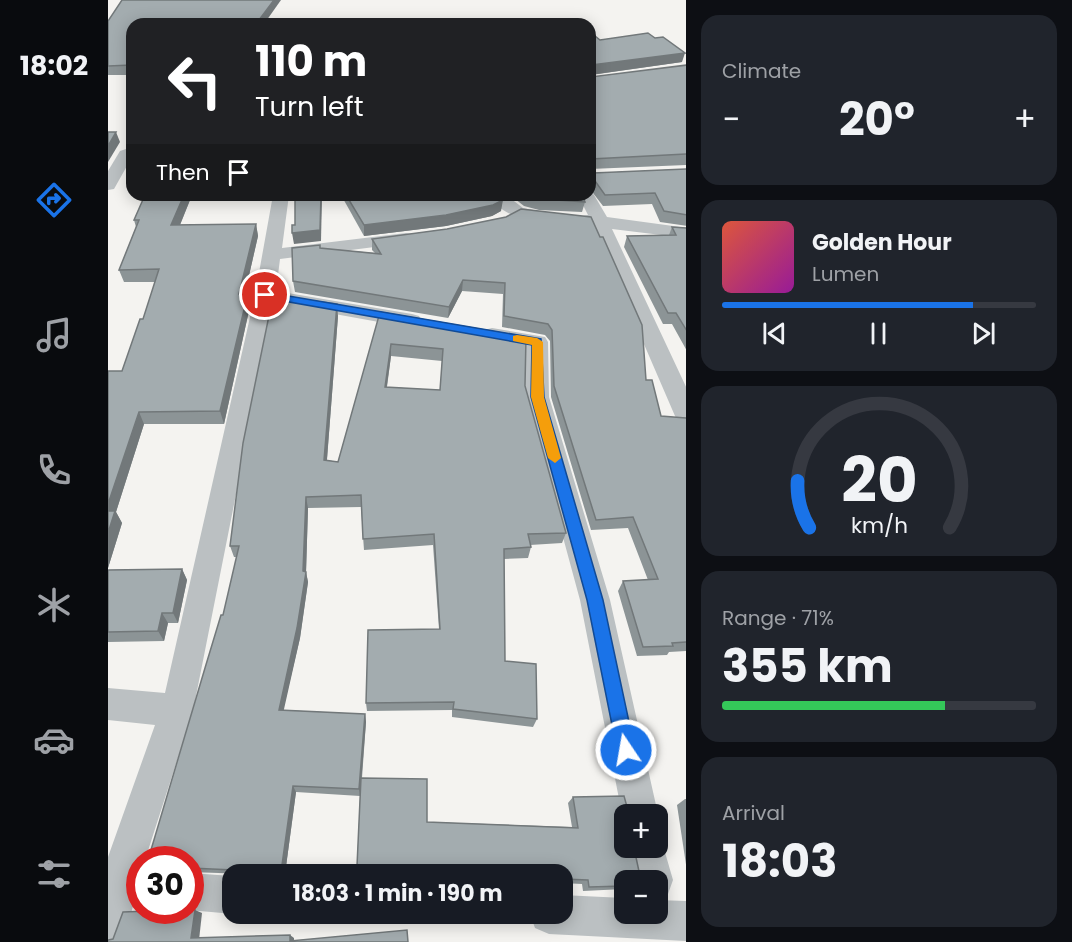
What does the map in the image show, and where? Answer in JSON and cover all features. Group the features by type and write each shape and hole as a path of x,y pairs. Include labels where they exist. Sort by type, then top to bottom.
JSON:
{"street":[{"path":"108,154 126,154"},
{"path":"108,185 126,158"},
{"path":"108,927 177,711 265,295 280,201"},
{"path":"503,201 517,212 539,217 600,221 686,232"},
{"path":"589,201 686,414"},
{"path":"498,222 517,212"},
{"path":"271,255 423,236"},
{"path":"265,295 437,326"},
{"path":"471,332 537,342 537,397 595,600 638,804"},
{"path":"108,704 177,711"},
{"path":"204,893 222,894"},
{"path":"573,914 614,913"}],"building":[{"path":"122,0 274,0 260,18 126,18 126,65 108,66 108,21"},
{"path":"648,33 655,38 663,37 685,53 596,64 596,37 600,40"},
{"path":"686,65 686,154 596,159 596,76"},
{"path":"108,132 116,132 108,146"},
{"path":"686,169 686,215 664,211 655,193 605,195 596,182 596,173"},
{"path":"142,201 181,201 171,225 256,224 239,294 248,293 220,411 139,412 108,504 108,371 122,371 140,319 143,319 159,269 119,270 139,220 134,220"},
{"path":"295,201 321,201 320,230 292,233 292,225 295,225"},
{"path":"350,201 501,201 493,205 446,215 364,225"},
{"path":"521,209 591,217 600,237 603,237 642,325 646,380 652,380 661,416 686,418 686,642 672,643 673,646 643,647 623,581 658,579 633,517 596,520 554,386 552,330 548,324 504,316 505,283 463,280 449,307 293,281 292,248 320,245 320,248 381,254 372,239 447,229 506,217"},
{"path":"672,227 686,228 686,329 676,313 668,313 627,236 676,235"},
{"path":"273,296 337,304 324,460 338,462 380,312 526,337 525,386 566,533 528,534 531,547 504,549 505,661 536,664 537,719 453,709 454,702 366,703 368,630 440,629 434,534 363,539 361,495 306,497 303,571 306,572 297,628 279,710 365,714 359,789 293,786 282,864 222,864 222,869 204,869 204,846 152,846 221,615 223,615 239,546 230,546 243,443","holes":["391,344 443,349 440,390 385,387"]},
{"path":"108,511 115,511 108,533"},
{"path":"182,569 173,613 162,613 158,631 108,632 108,570"},
{"path":"361,778 427,779 427,822 578,828 573,797 624,796 626,804 614,804 614,858 636,858 639,870 614,870 614,886 589,887 588,880 573,879 573,864 357,864"},
{"path":"123,912 126,912 126,924 193,924 191,938 290,935 290,941 407,930 408,942 108,942 113,939"}],"slow traffic":[{"path":"517,339 537,342 537,397 555,458"}],"route":[{"path":"265,295 537,342 537,397 595,600 626,750"}]}
